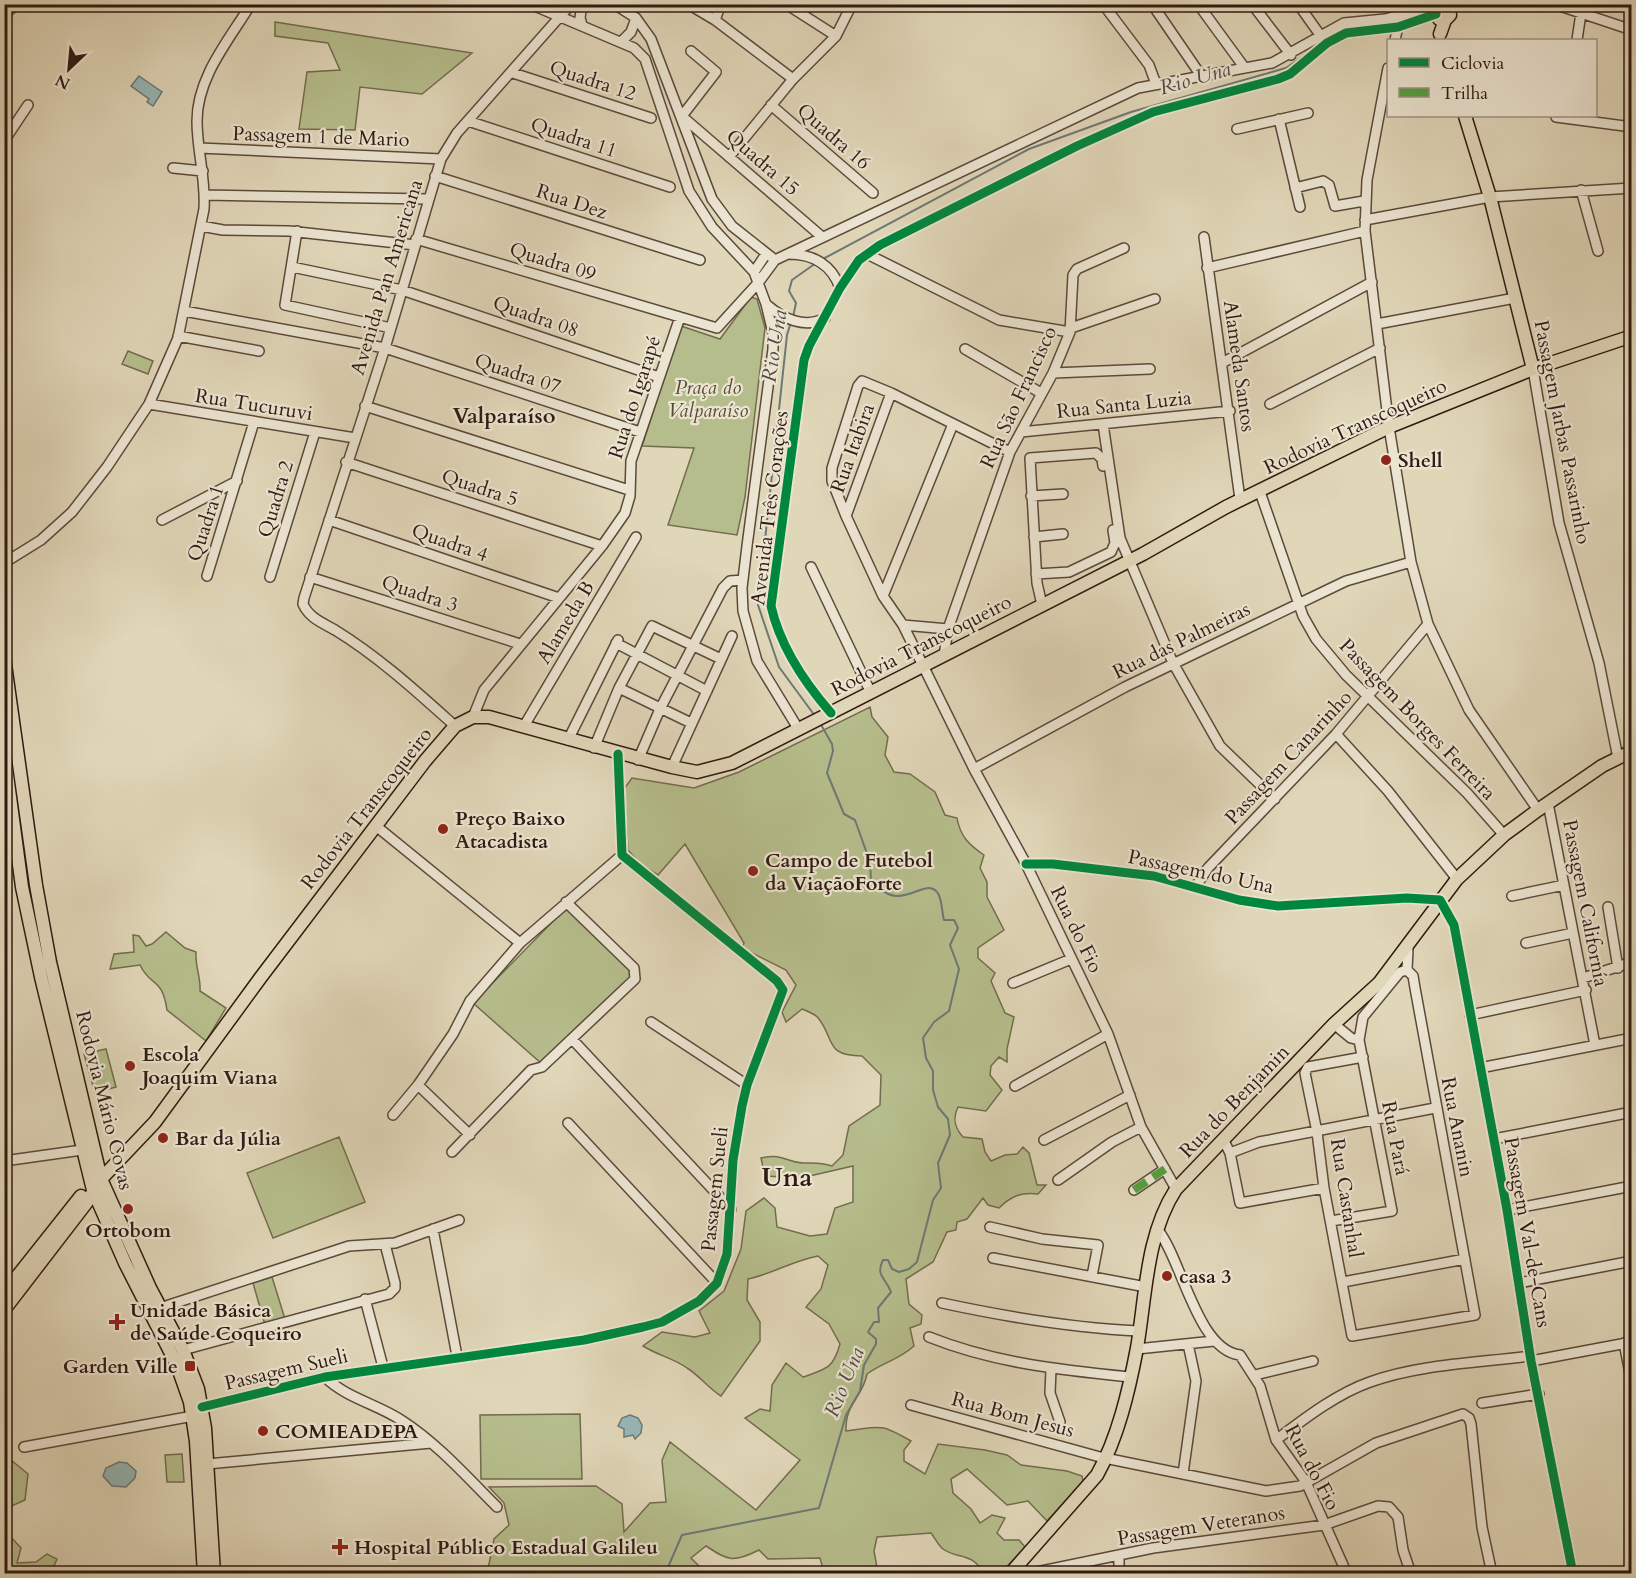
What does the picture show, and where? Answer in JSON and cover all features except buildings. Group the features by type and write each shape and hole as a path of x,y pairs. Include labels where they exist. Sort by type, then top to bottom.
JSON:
{"main road":[{"path":"1441,37 1444,11"},
{"name":"Passagem Jarbas Passarinho","path":"1465,117 1490,197 1533,369"},
{"name":"Rodovia Transcoqueiro","path":"93,1190 155,1122 261,977 425,761 455,726 473,717 489,717 638,760 697,772 715,769 747,757 1240,500 1389,427 1533,369 1632,336"},
{"name":"Rodovia Mário Covas","path":"4,657 42,917 101,1179 160,1308 183,1350 202,1407 214,1574"},
{"name":"Rua do Benjamin","path":"1011,1573 1097,1475 1107,1458 1137,1349 1146,1287 1160,1219 1176,1189 1334,1024 1379,983 1408,949 1440,900 1457,879 1504,835 1543,806 1632,751"},
{"name":"Rodovia Mário Covas","path":"4,752 22,887 93,1190 125,1263 177,1365 193,1416 204,1574"},
{"path":"4,1293 82,1195 93,1190"},
{"path":"4,1310 93,1190"}],"street":[{"path":"4,562 41,540 72,512 107,467 149,404 178,336 201,226 205,195 197,119 203,84 251,4"},
{"name":"Avenida Três Corações","path":"530,4 621,42 639,52 651,72 682,176 693,199 712,227 754,272 759,284 766,304 773,349 743,580 743,611 757,661 802,729"},
{"name":"Avenida Pan Americana","path":"455,726 398,675 361,647 310,615 303,604 346,462 385,348 398,289 441,159 468,121 513,73 571,4"},
{"path":"582,4 580,11 582,25"},
{"path":"688,4 715,20 793,80"},
{"path":"715,20 721,4"},
{"path":"786,4 836,36"},
{"path":"729,157 793,80 836,36 852,4"},
{"path":"1103,4 1149,65 1156,84"},
{"path":"1152,4 1202,77"},
{"path":"1198,4 1244,68"},
{"path":"1252,4 1292,55"},
{"path":"1298,4 1324,40"},
{"path":"1554,4 1632,30"},
{"path":"618,5 636,18 651,39 712,199 732,226 775,260"},
{"path":"766,304 782,316 805,324 814,324 825,318 840,288 859,260 867,254 901,234 1056,156 1153,112 1290,74 1344,23 1404,11 1424,9 1444,11"},
{"path":"1395,39 1404,11"},
{"path":"759,284 775,260 821,236 1138,88 1272,63 1346,33 1398,27 1444,11"},
{"path":"1577,39 1581,13"},
{"path":"621,42 632,32 636,18"},
{"path":"682,116 716,72 691,51"},
{"name":"Quadra 12","path":"513,73 651,118"},
{"path":"1387,76 1376,123 1364,201 1365,231 1389,427 1411,562 1428,624 1469,710 1543,806"},
{"path":"4,141 28,105"},
{"name":"Quadra 16","path":"771,105 873,193"},
{"path":"1237,129 1308,113"},
{"name":"Quadra 15","path":"682,116 821,236"},
{"path":"1562,117 1632,127"},
{"path":"1279,119 1300,207"},
{"name":"Quadra 11","path":"468,121 670,187"},
{"name":"Passagem 1 de Mario","path":"199,148 441,159"},
{"path":"173,168 203,171"},
{"name":"Rua Dez","path":"435,176 700,260"},
{"path":"1295,188 1323,181 1329,186 1335,206 1364,201"},
{"path":"1365,220 1490,197 1523,197 1581,190 1632,188"},
{"path":"1581,190 1598,251"},
{"path":"205,195 428,199"},
{"name":"Quadra 09","path":"201,226 223,230 297,231 413,243 680,317"},
{"path":"297,231 284,302 288,307 391,328"},
{"path":"1207,268 1365,231"},
{"name":"Alameda Santos","path":"1204,237 1230,411 1240,500"},
{"name":"Rua São Francisco","path":"944,656 948,629 1010,452 1053,373 1070,330 1072,282 1077,269 1124,248"},
{"path":"754,272 766,254"},
{"path":"787,254 808,256 830,268 840,288"},
{"path":"867,254 999,320 1070,330 1155,299"},
{"name":"Quadra 08","path":"292,267 398,289 659,377"},
{"path":"1222,363 1372,282"},
{"name":"Rua do Igarapé","path":"473,717 484,690 602,546 625,513 629,490 628,471 680,317 717,328 759,284"},
{"path":"1377,324 1515,298"},
{"name":"Quadra 07","path":"184,311 385,348 640,432"},
{"name":"Avenida Três Corações","path":"825,318 804,360 771,606 775,626 810,689 828,715"},
{"path":"178,336 259,351"},
{"path":"1270,404 1380,348"},
{"path":"965,349 1041,393"},
{"path":"1053,373 1150,369"},
{"name":"Passagem Jarbas Passarinho","path":"1533,369 1559,523 1599,663 1618,758"},
{"name":"Rua do Fio","path":"891,393 862,381 858,386 834,452 832,480 883,596 903,625 974,770 1026,864 1108,1034 1141,1127 1176,1189"},
{"path":"891,393 1010,452"},
{"name":"Rua Itabira","path":"846,516 891,393"},
{"name":"Rua Tucuruvi","path":"149,404 355,438"},
{"path":"365,406 629,490"},
{"name":"Rua Santa Luzia","path":"1021,432 1230,411"},
{"name":"Quadra 1","path":"207,576 254,422"},
{"path":"883,596 953,424"},
{"path":"1103,424 1112,497 1120,538 1173,663 1220,746 1275,799"},
{"name":"Quadra 2","path":"270,577 315,432"},
{"path":"1036,574 1069,572 1111,552 1115,543 1100,455 1030,458 1036,574 1042,605"},
{"name":"Quadra 5","path":"346,462 602,546"},
{"name":"Quadra 1","path":"162,520 237,481"},
{"name":"Passagem Borges Ferreira","path":"1260,492 1298,603 1316,639 1333,661 1467,793 1504,835"},
{"path":"1031,496 1063,494"},
{"name":"Quadra 4","path":"329,520 559,598"},
{"path":"1034,537 1063,534"},
{"name":"Alameda B","path":"524,726 636,537"},
{"name":"Rua das Palmeiras","path":"974,770 1173,663 1298,603 1346,581 1411,562"},
{"path":"811,567 871,693"},
{"name":"Quadra 3","path":"310,577 520,644"},
{"path":"638,760 660,709 723,588 730,581 743,580"},
{"name":"Passagem Canarinho","path":"1196,886 1208,868 1336,734 1428,624"},
{"path":"903,625 948,629"},
{"path":"594,748 619,688 652,626 721,659"},
{"path":"672,767 732,636"},
{"path":"567,740 617,641 677,677 707,691"},
{"path":"619,688 691,723"},
{"path":"1336,734 1388,791 1457,879"},
{"path":"393,1114 418,1085 453,1034 470,1001 520,943 622,855 618,754"},
{"name":"Passagem Californía","path":"1543,806 1564,885 1595,1045"},
{"path":"376,826 520,943"},
{"name":"Passagem Sueli","path":"202,1407 325,1377 457,1356 584,1340 662,1322 699,1301 717,1283 727,1254 735,1149 747,1084 783,996 782,985 622,855"},
{"name":"Passagem do Una","path":"1026,864 1053,864 1124,871 1196,886 1239,900 1278,906 1407,898 1440,900"},
{"path":"1512,896 1564,885"},
{"name":"Passagem Val-de-Cans","path":"1440,900 1454,925 1520,1283 1530,1359 1539,1394 1573,1574"},
{"path":"452,1152 531,1070 542,1067 637,975 634,968 566,902"},
{"path":"1608,907 1618,968"},
{"path":"1526,943 1573,933"},
{"name":"Rua Ananin","path":"1352,1336 1475,1315 1435,1108 1413,976 1407,970 1408,949"},
{"path":"1013,983 1071,959"},
{"path":"1583,978 1632,962"},
{"path":"1334,1024 1351,1038 1359,1040 1363,1017 1400,972 1407,970"},
{"path":"1470,1015 1586,990"},
{"path":"651,1022 747,1084"},
{"path":"1015,1086 1108,1034"},
{"path":"1480,1068 1632,1038"},
{"path":"572,1039 731,1209"},
{"name":"Rua Pará","path":"1331,1221 1392,1210 1359,1040"},
{"name":"Rua Castanhal","path":"1352,1336 1305,1073 1308,1067 1363,1057"},
{"path":"418,1085 470,1135"},
{"path":"1044,1140 1130,1095"},
{"path":"1230,1153 1259,1142 1435,1108"},
{"path":"1494,1139 1632,1112"},
{"path":"568,1123 717,1283"},
{"path":"1058,1180 1112,1142 1141,1127"},
{"path":"1223,1139 1230,1153 1240,1203 1324,1188"},
{"path":"4,1161 82,1150"},
{"path":"1134,1190 1164,1169"},
{"path":"1507,1210 1632,1186"},
{"path":"1137,1349 1214,1341 1190,1300 1160,1219"},
{"path":"160,1308 349,1246 363,1243 385,1244 459,1220"},
{"path":"990,1227 1042,1239 1098,1245 1092,1276"},
{"path":"433,1229 457,1356"},
{"path":"183,1350 389,1294 395,1288 385,1244"},
{"path":"993,1258 1146,1287"},
{"path":"1343,1282 1465,1259"},
{"path":"1520,1283 1632,1261"},
{"path":"365,1299 383,1368"},
{"path":"942,1303 996,1315 1093,1329 1139,1331"},
{"path":"929,1336 971,1353 1051,1370 1130,1377"},
{"name":"Rua do Fio","path":"1214,1341 1232,1354 1240,1355 1255,1375 1276,1440 1306,1482 1347,1574"},
{"path":"1276,1440 1307,1416 1368,1382 1414,1371 1530,1359 1628,1343 1632,1383"},
{"path":"1183,1474 1196,1381 1188,1344"},
{"path":"1255,1375 1313,1361"},
{"path":"1051,1370 1050,1393 1060,1422"},
{"path":"325,1377 341,1390 397,1417 431,1443 497,1507"},
{"path":"1482,1403 1539,1394"},
{"name":"Rua Bom Jesus","path":"911,1405 1107,1458 1259,1491 1289,1490 1376,1443 1459,1414 1466,1415 1471,1424 1482,1527 1492,1574"},
{"path":"24,1447 193,1416"},
{"path":"207,1464 431,1443"},
{"name":"Passagem Veteranos","path":"1027,1574 1202,1540 1324,1525 1378,1506 1389,1508 1398,1517 1403,1550 1411,1574"},
{"path":"1119,1555 1119,1574"},
{"path":"1625,1574 1632,1572"}],"green space":[{"path":"275,22 472,53 422,94 360,87 355,130 299,129 307,72 340,70 328,43 275,36"},
{"name":"Praça do Valparaíso","path":"751,297 757,299 765,328 745,497 737,535 668,525 694,448 642,446 681,326 720,339"},
{"path":"128,351 153,361 148,374 122,364"},
{"path":"870,707 872,717 888,737 885,755 894,772 910,774 935,792 945,815 957,818 966,840 984,855 980,868 987,882 987,897 1004,930 978,948 978,958 995,973 991,981 1005,1013 1014,1017 1007,1049 1007,1062 999,1057 991,1066 990,1075 1002,1090 986,1111 958,1107 955,1115 956,1127 963,1137 982,1139 985,1152 991,1161 1005,1155 1017,1154 1023,1147 1029,1153 1037,1185 1046,1185 1038,1194 1017,1196 999,1208 988,1205 983,1198 967,1219 957,1222 956,1230 947,1232 933,1262 906,1279 909,1304 922,1315 921,1324 910,1328 914,1346 867,1374 862,1389 848,1414 846,1431 879,1427 900,1435 911,1441 904,1450 904,1461 925,1474 938,1444 1007,1455 1021,1465 1067,1471 1082,1476 1083,1481 1047,1521 1028,1501 1007,1505 967,1469 951,1479 953,1493 971,1509 980,1523 992,1515 1005,1518 997,1533 1004,1540 1019,1540 1025,1547 1001,1573 983,1573 979,1566 969,1559 943,1549 931,1533 877,1537 874,1551 878,1573 824,1573 820,1558 768,1559 759,1550 743,1557 731,1558 720,1555 706,1546 691,1558 706,1573 487,1574 494,1539 509,1525 504,1503 489,1487 596,1486 622,1504 624,1532 650,1503 666,1502 662,1460 670,1442 756,1510 800,1460 745,1418 760,1409 770,1411 772,1385 786,1363 803,1377 828,1367 834,1359 840,1344 829,1324 806,1307 821,1289 828,1265 818,1256 748,1279 747,1300 760,1322 760,1341 721,1396 682,1365 643,1346 662,1332 695,1337 710,1333 699,1311 724,1291 741,1249 746,1211 764,1198 775,1208 777,1227 810,1236 827,1234 835,1208 853,1202 853,1166 801,1178 765,1176 761,1158 780,1157 797,1162 832,1166 843,1155 849,1126 880,1105 881,1075 862,1056 836,1050 818,1017 814,1014 802,1009 786,1022 782,1012 796,985 786,970 742,948 744,943 685,844 658,875 641,865 628,850 624,789 632,778 694,788 739,772"},
{"path":"567,907 636,973 542,1064 473,1003"},
{"path":"166,932 185,948 196,952 200,991 226,1008 206,1041 167,1010 159,987 140,965 110,969 114,954 134,952 133,935 139,936 146,946 152,944"},
{"path":"106,1049 116,1087 95,1093 84,1054"},
{"path":"339,1137 365,1202 273,1238 247,1173"},
{"path":"272,1277 285,1319 265,1325 253,1283"},
{"path":"580,1414 582,1479 481,1479 480,1415"},
{"path":"182,1454 184,1482 167,1482 165,1455"},
{"path":"5,1455 28,1474 25,1500 7,1508 5,1512"},
{"path":"5,1533 21,1548 17,1563 36,1562 47,1554 57,1559 51,1573 5,1573"}],"water":[{"path":"139,76 162,92 153,106 147,102 149,99 131,86"},
{"path":"630,1415 638,1418 642,1425 641,1433 635,1439 633,1435 624,1437 624,1429 618,1426 622,1418"},
{"path":"119,1462 127,1463 136,1471 135,1478 126,1487 112,1486 103,1476 106,1468"}],"waterway":[{"name":"Rio Una","path":"821,260 1029,149 1131,112 1286,68 1315,48"},
{"name":"Rio Una","path":"793,317 796,303 789,291 792,280 816,263"},
{"name":"Rio Una","path":"791,322 787,335 758,605 779,667 815,716"},
{"name":"Rio Una","path":"665,1574 682,1535 819,1508 846,1415 860,1391 864,1365 876,1344 876,1339 868,1332 874,1322 879,1322 878,1308 891,1292 882,1277 881,1265 883,1260 888,1260 892,1269 899,1272 909,1269 917,1262 933,1200 941,1188 938,1163 950,1135 948,1119 938,1107 933,1090 933,1071 926,1058 923,1038 934,1022 949,1011 959,969 950,945 958,928 954,920 944,920 939,894 931,888 901,896 892,895 871,880 870,862 855,820 844,814 827,773 833,751 832,744 820,723"}],"marked path":[{"path":"1134,1190 1165,1169"}],"cycle path":[{"path":"831,713 794,663 780,635 771,606 804,360 840,288 859,260 880,245 1077,146 1153,112 1278,79 1290,74 1327,43 1346,33 1398,27 1436,14"},
{"path":"202,1407 325,1377 584,1340 643,1327 662,1322 699,1301 717,1283 727,1254 733,1160 742,1106 747,1085 783,990 777,981 622,855 618,754"},
{"path":"1026,864 1053,864 1154,876 1239,900 1278,906 1407,898 1440,900 1454,925 1507,1210 1531,1361 1573,1574"}],"place":[{"name":"Shell","path":"1386,460"},
{"name":"Preço Baixo Atacadista","path":"443,829"},
{"name":"Campo de Futebol da ViaçãoForte","path":"753,871"},
{"name":"Escola Joaquim Viana","path":"130,1066"},
{"name":"Bar da Júlia","path":"163,1138"},
{"name":"Ortobom","path":"128,1209"},
{"name":"casa 3","path":"1167,1276"},
{"name":"Unidade Básica de Saúde Coqueiro","path":"117,1322"},
{"name":"Garden Ville","path":"190,1366"},
{"name":"COMIEADEPA","path":"263,1431"},
{"name":"Hospital Público Estadual Galileu","path":"340,1547"}],"district":[{"name":"Valparaíso","path":"504,415"},
{"name":"Una","path":"787,1177"}]}
